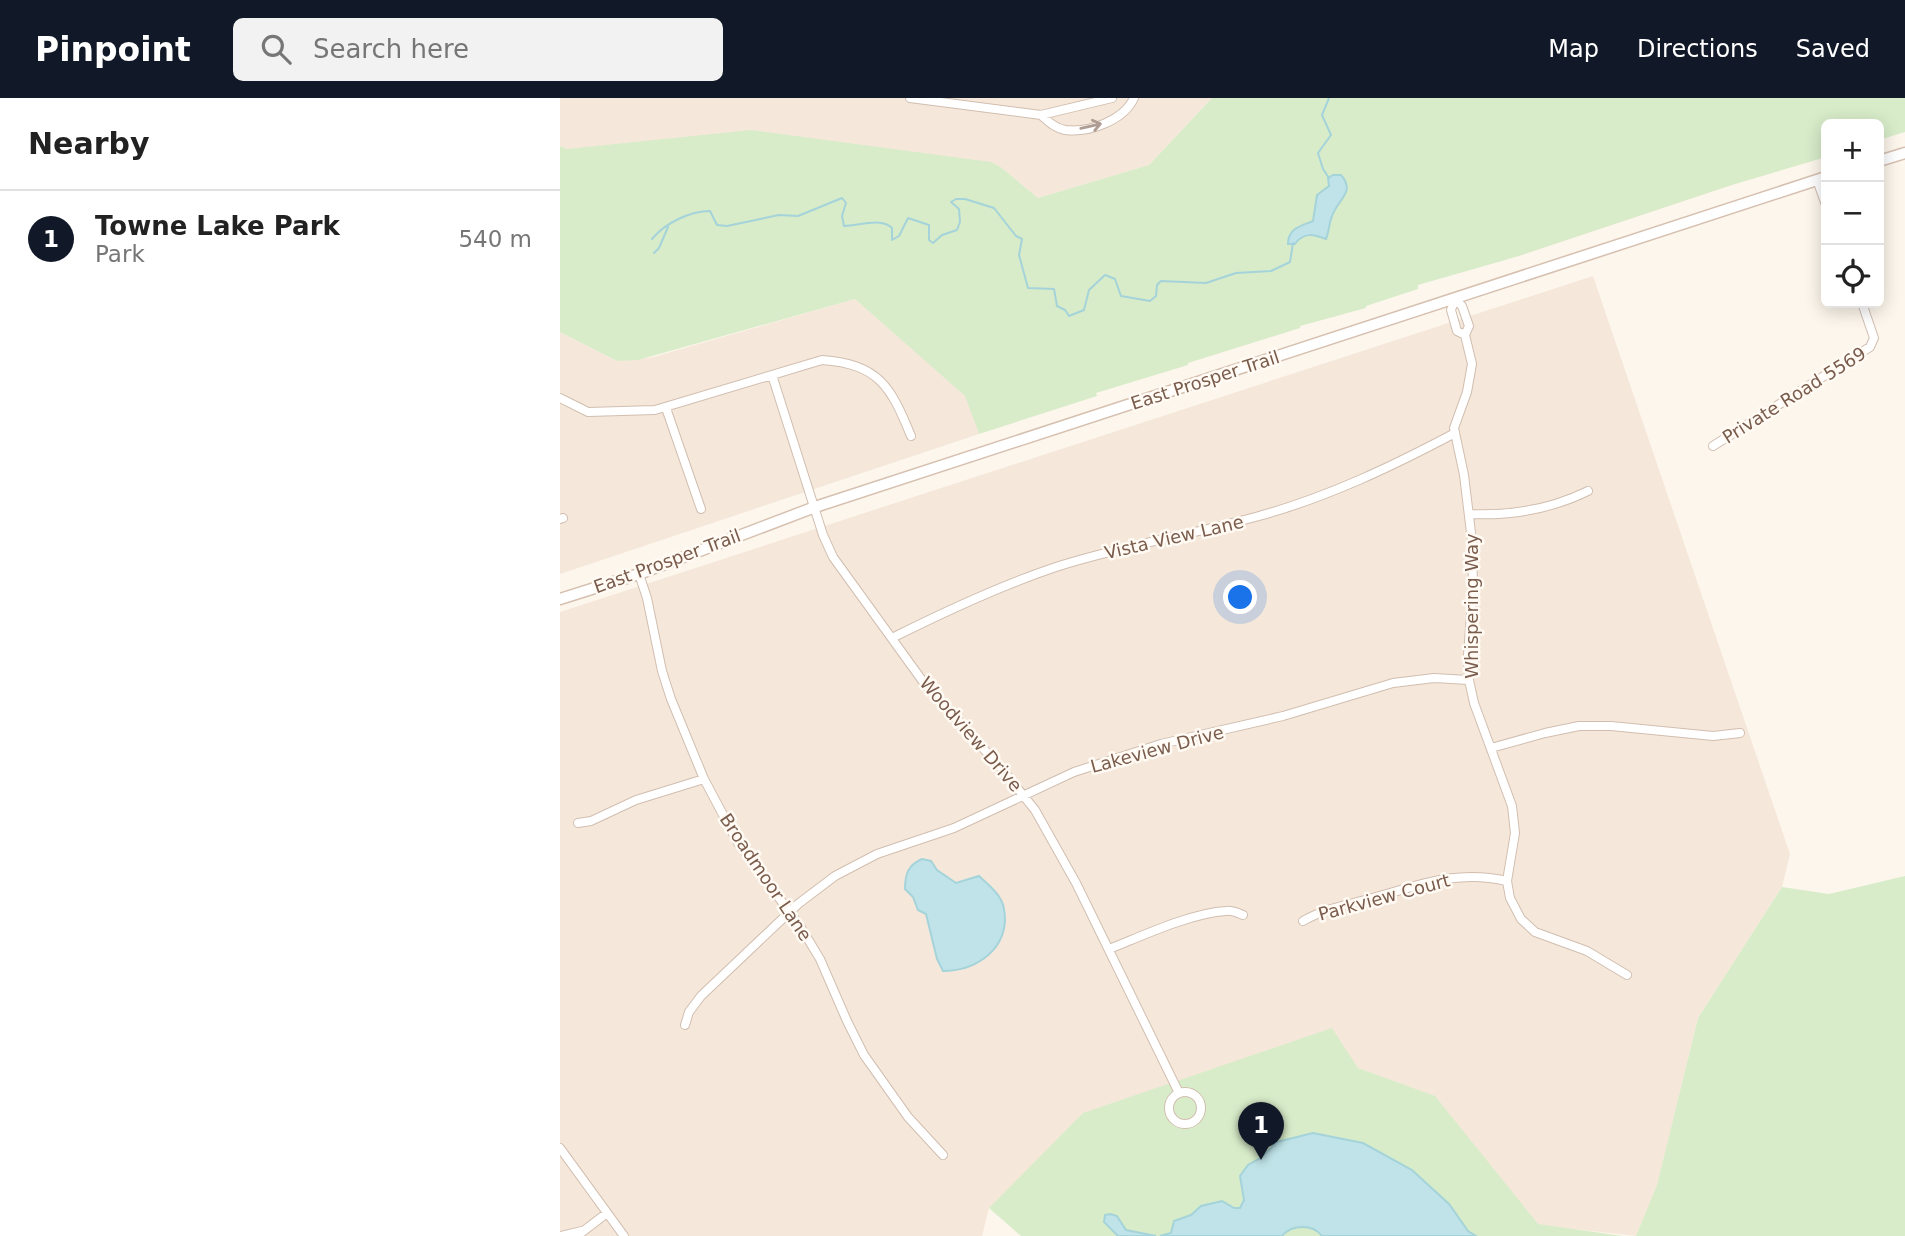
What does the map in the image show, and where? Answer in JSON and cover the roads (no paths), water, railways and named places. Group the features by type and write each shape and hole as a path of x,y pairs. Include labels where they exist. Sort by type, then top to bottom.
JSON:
{"main road":[{"path":"1884,159 1905,153"},
{"name":"East Prosper Trail","path":"560,599 639,574 815,507 1821,179"},
{"name":"East Prosper Trail","path":"560,594 586,590"}],"street":[{"path":"910,98 1041,115 1112,98"},
{"path":"1041,115 1053,126 1067,130 1092,127 1116,118 1129,108 1135,98"},
{"name":"Whispering Way","path":"1455,299 1451,310 1457,331 1465,335 1471,356 1471,376 1455,424 1470,514 1473,586 1469,680 1474,704 1508,794 1514,821 1514,849 1507,881"},
{"name":"Private Road 5569","path":"1713,446 1870,347 1874,338 1864,308"},
{"path":"560,398 588,412 655,410 822,360 845,362 869,371 885,386 898,404 912,436"},
{"name":"Woodview Drive","path":"772,374 823,536 833,556 932,692 1023,794 1056,846 1179,1093"},
{"path":"666,408 701,509"},
{"name":"Vista View Lane","path":"892,638 967,601 1054,568 1297,504 1387,468 1455,433"},
{"path":"1470,514 1494,515 1534,510 1588,491"},
{"name":"Broadmoor Lane","path":"639,574 671,699 704,779 738,843 790,912 820,959 864,1055 908,1117 943,1155"},
{"name":"Lakeview Drive","path":"685,1025 689,1012 701,996 790,912 835,876 864,860 954,828 1023,794 1119,756 1283,716 1370,688 1411,680 1469,680"},
{"path":"1491,748 1578,726 1611,726 1713,736 1740,733"},
{"path":"578,823 591,821 636,800 704,779"},
{"name":"Parkview Court","path":"1303,921 1321,911 1436,879 1463,876 1507,881"},
{"path":"1507,881 1513,905 1527,926 1544,936 1587,951 1627,975"},
{"path":"1109,949 1195,918 1228,910 1243,915"},
{"path":"1179,1093 1190,1093 1199,1100 1200,1112 1191,1123 1177,1122 1169,1112 1170,1101 1179,1093"},
{"path":"560,1148 624,1236"},
{"path":"561,1236 579,1233 607,1213"}],"water":[{"path":"1341,175 1347,186 1332,216 1326,239 1310,235 1302,237 1295,244 1288,244 1293,231 1313,221 1317,195 1329,186 1328,178"},
{"path":"922,859 931,861 937,870 956,883 979,876 1001,900 1005,921 999,942 975,964 943,971 937,959 926,914 918,910 913,897 905,889 908,871"},
{"path":"1313,1133 1363,1143 1412,1170 1449,1204 1468,1231 1476,1236 1322,1236 1313,1229 1302,1227 1291,1229 1282,1236 1160,1236 1171,1233 1174,1221 1191,1215 1201,1206 1222,1201 1234,1208 1240,1208 1244,1200 1240,1176 1248,1165 1262,1157 1277,1142"},
{"path":"1105,1215 1117,1216 1126,1230 1156,1236 1118,1236 1104,1222"}],"waterway":[{"path":"1329,98 1322,115 1331,135 1318,153 1329,178"},
{"path":"652,239 671,223 694,213 710,211 717,225 727,226 779,215 798,216 842,198 846,203 842,216 844,226 882,223 892,228 892,240 899,236 908,218 929,225 929,240 933,243 942,235 957,230 960,222 959,209 951,202 965,199 994,208 1016,236 1022,239 1019,255 1028,288 1054,289 1057,306 1069,316 1084,310 1089,290 1105,275 1115,279 1121,296 1150,301 1156,296 1157,285 1161,281 1206,283 1236,273 1271,271 1290,262 1293,243"},
{"path":"654,253 668,227"}],"place":[{"name":"Towne Lake Park","path":"1261,1160"}]}
